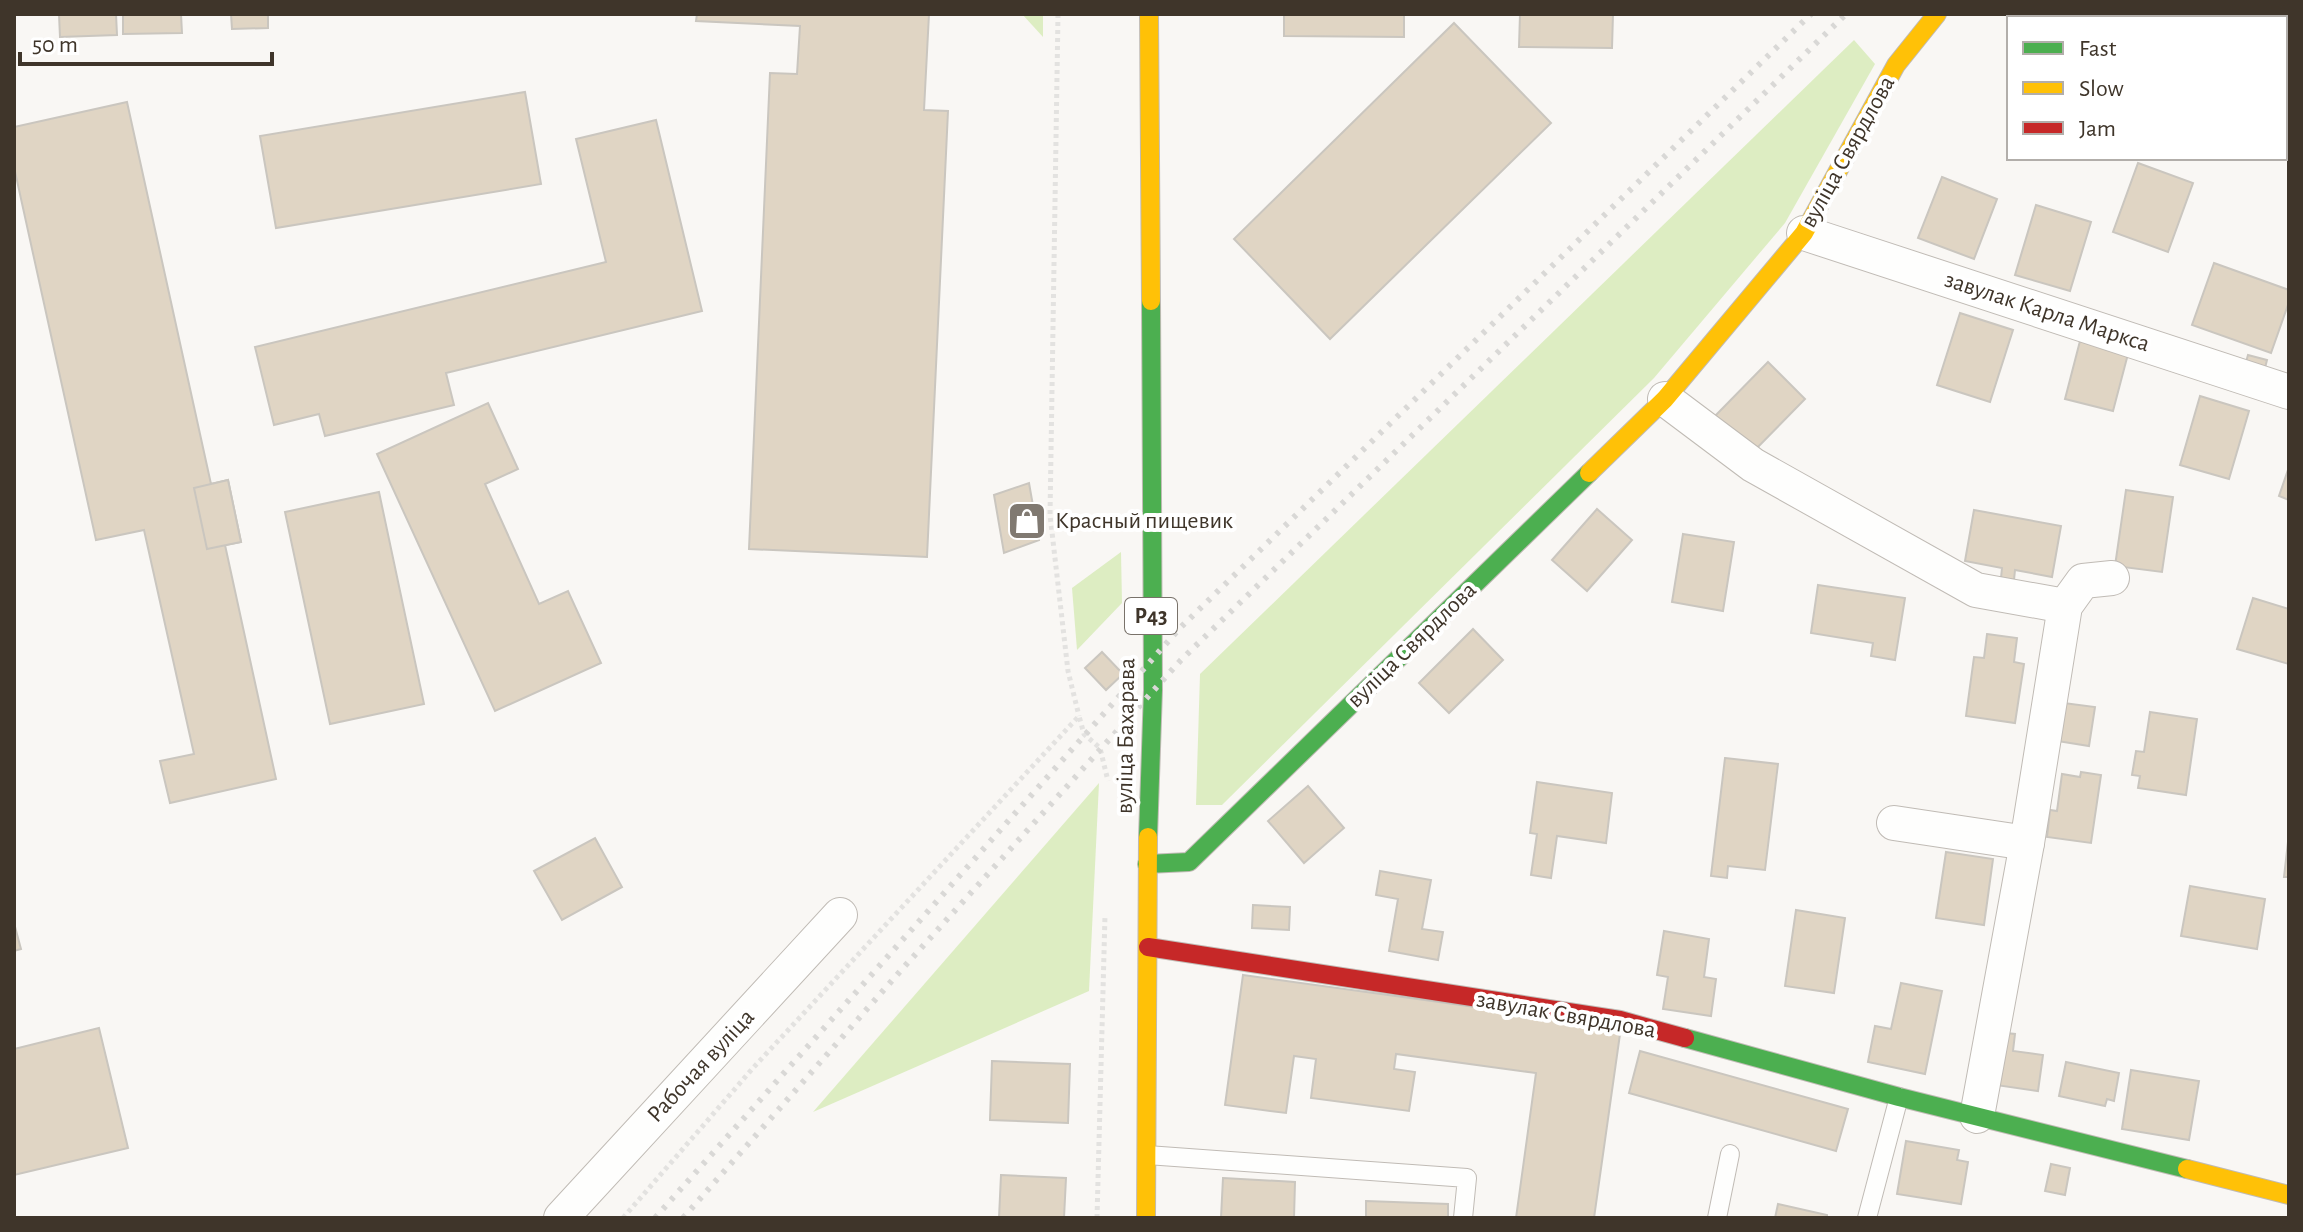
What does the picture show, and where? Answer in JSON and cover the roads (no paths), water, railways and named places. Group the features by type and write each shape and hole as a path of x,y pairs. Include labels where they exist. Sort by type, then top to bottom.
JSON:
{"street":[{"name":"вуліца Бахарава","path":"1146,1218 1147,864 1153,690 1149,14"},
{"name":"вуліца Свярдлова","path":"1147,864 1189,862 1665,399 1804,233 1896,65 1937,14"},
{"name":"завулак Карла Маркса","path":"1804,233 2289,392"},
{"path":"1665,399 1753,465 1976,590 2065,606"},
{"path":"1977,1116 2027,843 2065,606 2083,581 2112,578"},
{"path":"1894,823 2027,843"},
{"name":"Рабочая вуліца","path":"561,1218 840,915"},
{"name":"завулак Свярдлова","path":"1148,947 1620,1020 1899,1097 2289,1195"}],"lane":[{"path":"1867,1218 1899,1097"},
{"path":"1717,1218 1730,1154"},
{"path":"1147,1155 1467,1178 1463,1218"}],"railway":[{"path":"655,1218 1180,628 1811,14"},
{"path":"683,1218 1181,660 1846,14"}],"place":[{"name":"Красный пищевик","path":"1027,521"}]}
